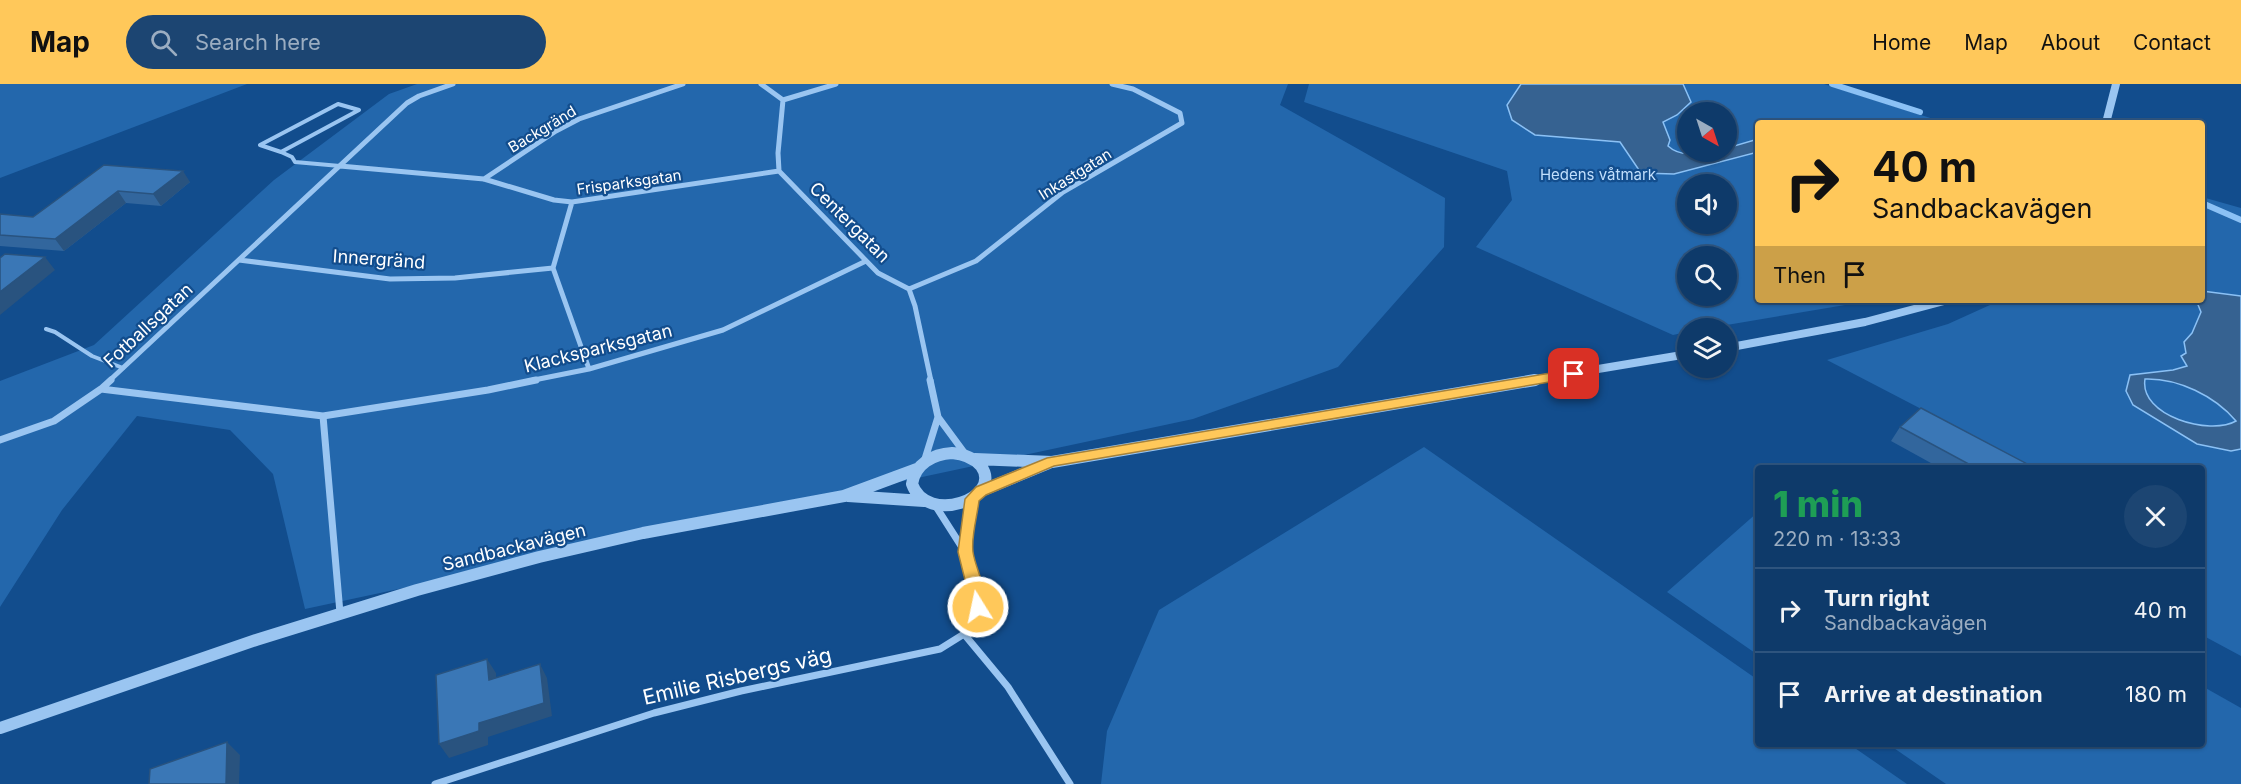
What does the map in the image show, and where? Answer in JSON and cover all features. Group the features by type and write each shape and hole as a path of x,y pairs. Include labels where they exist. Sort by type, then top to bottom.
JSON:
{"street":[{"name":"Fotballsgatan","path":"101,389 407,103 419,96 453,84"},
{"name":"Backgränd","path":"484,179 556,131 579,119 683,84"},
{"path":"761,84 783,100 784,112 776,158 779,171"},
{"path":"783,100 836,84"},
{"name":"Inkastgatan","path":"909,289 976,261 1063,192 1182,123 1180,113 1133,89 1112,84"},
{"path":"2107,120 2115,84"},
{"name":"Frisparksgatan","path":"340,166 484,179 554,200 572,202 779,171"},
{"name":"Centergatan","path":"779,171 878,273 909,289"},
{"path":"572,202 553,268 589,369"},
{"name":"Innergränd","path":"239,260 390,279 455,278 553,268"},
{"name":"Klacksparksgatan","path":"322,416 488,390 589,369 723,330 866,261"},
{"path":"909,289 915,306 938,417 986,473 985,482 976,495 965,552"},
{"path":"1737,346 1858,324 1904,314 1939,303"},
{"path":"920,466 944,454 1052,462 1677,356"},
{"name":"Fotballsgatan","path":"101,389 322,416"},
{"path":"0,440 50,425 76,409 101,389"},
{"path":"322,416 340,613"},
{"path":"938,417 912,485 916,494 929,503 965,552 974,582 978,607 964,634 985,655 1010,688 1070,784"},
{"path":"929,503 961,504 976,495 1052,462"},
{"name":"Sandbackavägen","path":"0,728 198,659 340,613 562,552 691,524 844,496 920,466"},
{"name":"Sandbackavägen","path":"844,496 929,503"},
{"name":"Emilie Risbergs väg","path":"435,784 654,713 741,691 940,649 964,634"}],"lane":[{"path":"281,152 359,110 338,104 260,144 281,152 295,162 340,166"},
{"path":"46,329 55,332 92,356 123,368"}],"green space":[{"path":"0,84 247,84 0,178"},
{"path":"417,84 1288,84 1280,105 1445,198 1444,247 1338,367 1193,419 305,609 273,474 230,430 137,416 62,510 0,607 0,381 94,345 274,180 389,94"},
{"name":"Hedens våtmark","path":"1309,84 1824,84 1937,120 1755,120 1755,303 1857,303 1737,323 1737,318 1677,318 1677,334 1673,335 1476,247 1512,200 1507,171 1304,102"},
{"path":"2205,198 2241,208 2241,296 2205,291"},
{"path":"1994,303 2197,303 2201,312 2192,333 2184,342 2187,366 2130,375 2126,391 2231,451 2241,449 2241,656 2205,637 2205,465 2029,465 1827,360 1948,324"},
{"path":"2145,379 2171,382 2195,391 2217,404 2236,421 2210,426 2178,420 2153,404 2146,392"},
{"path":"1424,447 1755,678 1755,747 1853,747 1907,784 1101,784 1107,731 1159,610"},
{"path":"1755,515 1755,653 1667,592"},
{"path":"2205,688 2241,708 2241,784 1946,784 1892,747 2205,747"}],"shaded area":[{"path":"1521,84 1683,84 1691,102 1677,102 1677,115 1663,122 1670,140 1668,146 1677,151 1677,162 1720,162 1674,174 1641,173 1620,142 1535,135 1512,120 1507,105"},
{"path":"1755,140 1755,153 1737,158 1737,145"},
{"path":"2205,291 2241,296 2241,449 2231,451 2197,444 2133,405 2126,391 2130,375 2187,366 2181,356 2186,353 2184,342 2192,333 2201,312 2197,303 2205,303","holes":["2145,379 2170,382 2207,396 2236,421 2210,426 2178,420 2164,413 2153,403 2146,392"]}],"building":[{"path":"104,165 183,171 153,194 118,191 55,239 0,235 0,214 33,217"},
{"path":"5,254 45,257 0,292 0,258"},
{"path":"1921,408 2029,465 1970,465 1900,427"},
{"path":"487,659 489,680 540,664 544,703 479,723 479,731 439,744 436,675"},
{"path":"227,742 226,784 149,784 150,769"}],"waterway":[{"path":"1832,84 1920,112"},
{"path":"2205,204 2241,220"}],"route":[{"path":"978,607 974,582 965,552 972,499 981,491 1052,462 1574,374"}]}
